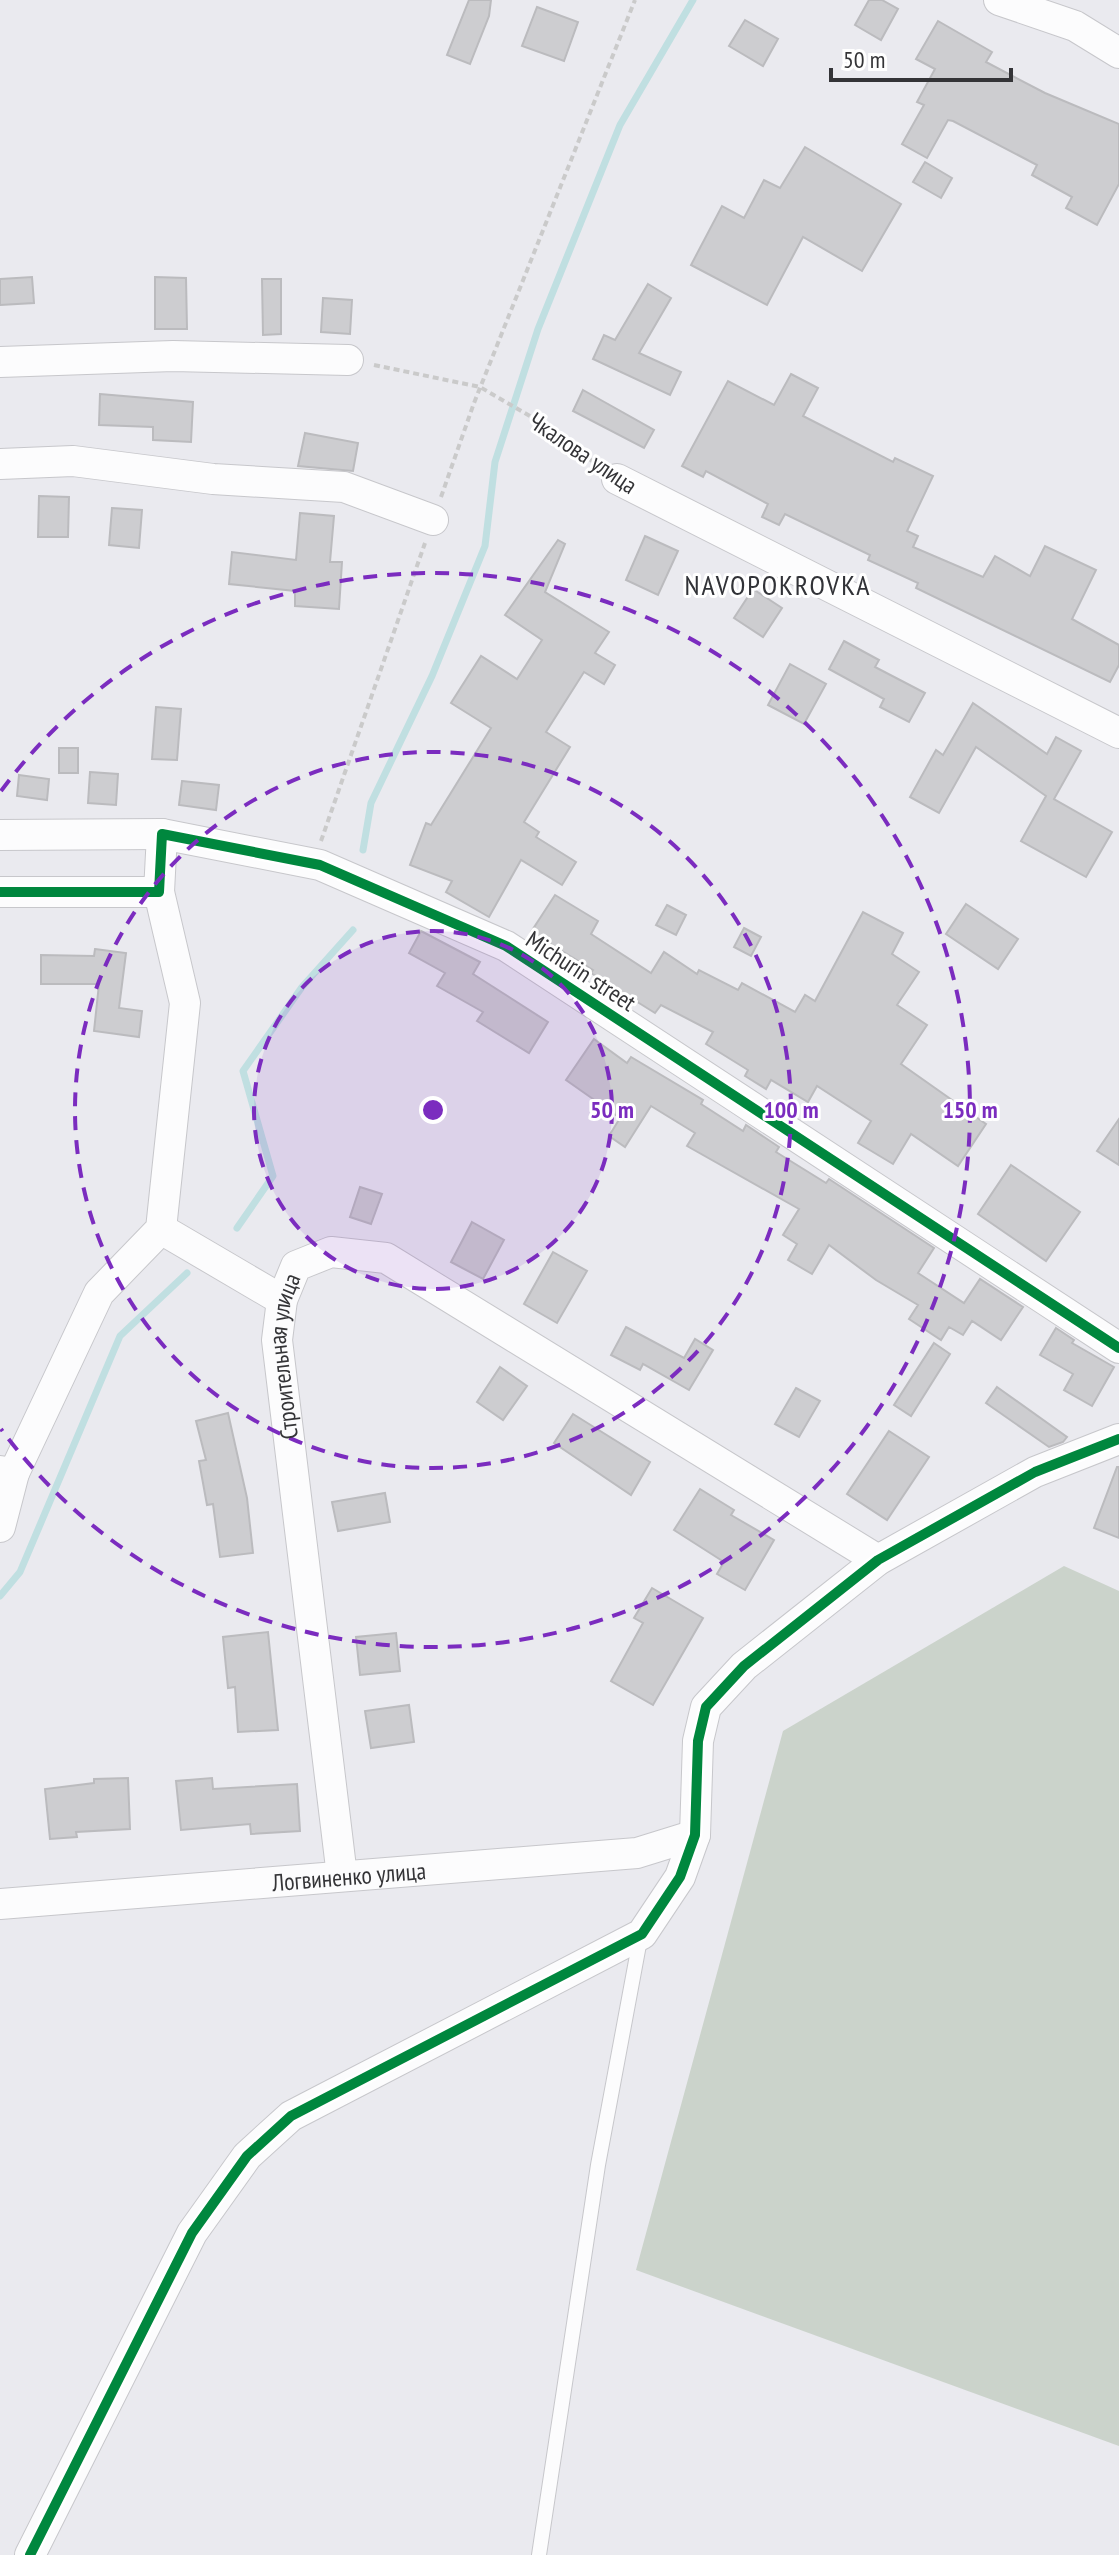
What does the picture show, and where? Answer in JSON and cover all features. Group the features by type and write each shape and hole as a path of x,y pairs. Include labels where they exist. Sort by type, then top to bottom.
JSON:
{"street":[{"path":"999,0 1075,26 1119,53"},
{"path":"0,362 173,356 348,360"},
{"path":"0,464 73,461 213,479 344,487 433,520"},
{"name":"Чкалова улица","path":"617,479 1119,733"},
{"path":"0,1527 7,1472 99,1293 161,1229 185,1003 159,892 162,834"},
{"name":"Michurin street","path":"0,835 162,834 313,864 506,946 1119,1348"},
{"path":"0,892 159,892"},
{"path":"161,1229 282,1300"},
{"name":"Строительная улица","path":"342,1876 277,1340 282,1300 296,1266 331,1252 386,1258 878,1560"},
{"path":"30,2555 192,2233 247,2156 291,2116 642,1934 680,1877 695,1835 698,1741 706,1707 744,1666 878,1560 1035,1472 1119,1439"},
{"name":"Логвиненко улица","path":"0,1904 637,1853 695,1835"}],"lane":[{"path":"539,2555 598,2165 642,1934"}],"path":[{"path":"313,864 480,387 635,0"}],"shaded area":[{"path":"1064,1566 1119,1591 1119,2446 636,2270 783,1731"}],"building":[{"path":"469,0 491,0 489,16 470,64 447,55"},
{"path":"869,0 882,0 898,9 881,40 855,25"},
{"path":"537,7 578,22 564,61 522,46"},
{"path":"745,20 778,39 763,66 729,46"},
{"path":"938,21 992,52 986,62 1045,93 1119,124 1119,184 1097,225 1066,208 1072,197 1032,175 1037,165 953,121 948,120 927,158 902,144 924,105 917,102 935,69 916,59"},
{"path":"805,147 901,204 862,271 803,237 767,305 691,265 722,206 744,218 764,180 780,188"},
{"path":"925,162 952,178 941,198 913,182"},
{"path":"32,277 34,303 0,305 0,279"},
{"path":"155,277 186,278 187,329 155,329"},
{"path":"262,279 281,279 281,334 263,335"},
{"path":"648,284 671,298 639,353 681,372 670,395 593,359 604,335 615,340"},
{"path":"323,298 352,300 350,334 321,332"},
{"path":"791,374 818,388 803,416 893,462 895,458 933,476 907,531 918,536 913,547 983,577 995,556 1030,576 1045,546 1096,570 1072,619 1119,645 1119,665 1110,682 916,588 918,583 868,560 870,555 785,514 779,525 762,517 768,504 706,471 703,477 682,466 728,381 774,405"},
{"path":"583,390 654,430 644,448 573,411"},
{"path":"100,394 193,402 191,442 153,440 153,427 99,425"},
{"path":"305,433 358,443 353,471 298,466"},
{"path":"39,496 69,497 68,537 38,537"},
{"path":"112,508 142,510 139,548 109,545"},
{"path":"300,513 334,516 330,562 342,562 339,609 295,606 295,591 229,584 232,552 296,560"},
{"path":"645,536 678,551 658,595 626,580"},
{"path":"558,540 565,544 545,592 609,632 595,653 615,665 604,684 584,672 546,732 570,747 524,822 539,832 536,837 576,862 562,885 521,860 489,917 446,892 452,881 410,865 426,823 431,825 491,728 451,703 481,656 517,679 542,640 505,615"},
{"path":"753,589 782,608 763,637 734,618"},
{"path":"844,641 879,660 875,667 925,693 909,722 880,707 884,699 829,669"},
{"path":"790,664 826,684 804,724 768,705"},
{"path":"973,703 1047,754 1056,737 1081,751 1054,799 1112,832 1086,877 1021,841 1046,796 976,747 939,813 910,797 936,750 943,755"},
{"path":"156,707 181,709 177,760 152,759"},
{"path":"59,748 78,748 78,773 59,773"},
{"path":"90,772 118,774 116,805 88,803"},
{"path":"19,775 49,779 47,800 17,796"},
{"path":"182,781 219,785 216,810 179,805"},
{"path":"555,895 598,921 591,934 651,973 664,952 697,974 699,970 738,990 742,983 795,1012 805,995 815,1001 863,912 903,933 892,954 919,972 897,1005 927,1025 901,1064 986,1124 958,1166 911,1134 893,1164 858,1143 871,1121 817,1086 808,1102 771,1080 766,1089 745,1076 748,1070 706,1044 713,1032 661,1005 655,1013 531,932"},
{"path":"966,904 1018,939 998,969 946,934"},
{"path":"667,905 686,915 676,935 656,925"},
{"path":"744,928 761,937 751,956 734,947"},
{"path":"421,931 480,962 473,974 548,1022 529,1053 477,1021 483,1012 437,986 445,973 409,953"},
{"path":"95,949 126,953 119,1008 142,1011 139,1037 94,1031 99,984 41,984 41,955 94,956"},
{"path":"594,1039 627,1063 631,1057 703,1100 701,1104 743,1131 746,1125 779,1147 776,1152 826,1183 829,1179 934,1248 918,1273 964,1303 980,1279 1023,1307 1001,1340 972,1321 963,1335 949,1327 941,1340 909,1319 918,1305 876,1280 829,1245 812,1274 788,1260 797,1244 783,1235 799,1209 687,1146 695,1133 651,1106 625,1147 609,1136 620,1118 566,1080"},
{"path":"1119,1119 1119,1165 1097,1151"},
{"path":"1011,1165 1080,1212 1046,1261 978,1214"},
{"path":"360,1187 382,1194 371,1224 350,1217"},
{"path":"472,1222 504,1240 483,1279 451,1262"},
{"path":"553,1252 587,1271 557,1323 524,1304"},
{"path":"626,1327 684,1358 695,1339 713,1350 689,1390 643,1364 640,1370 611,1355"},
{"path":"1056,1328 1074,1340 1072,1343 1114,1367 1092,1406 1064,1390 1073,1374 1040,1355"},
{"path":"934,1343 950,1354 911,1416 894,1405"},
{"path":"500,1367 527,1386 503,1420 477,1402"},
{"path":"997,1387 1067,1437 1063,1442 1049,1447 986,1403"},
{"path":"796,1388 820,1401 799,1437 775,1424"},
{"path":"228,1413 247,1498 253,1553 220,1557 213,1504 207,1505 199,1461 206,1460 196,1421"},
{"path":"573,1414 650,1462 631,1495 554,1443"},
{"path":"889,1431 929,1457 887,1520 847,1494"},
{"path":"1119,1467 1119,1538 1094,1528"},
{"path":"700,1489 734,1510 731,1515 774,1540 745,1590 717,1574 724,1562 674,1530"},
{"path":"385,1493 390,1522 338,1531 332,1502"},
{"path":"652,1588 703,1618 653,1705 611,1681 643,1623 634,1618"},
{"path":"268,1632 278,1730 238,1732 235,1687 228,1688 223,1637"},
{"path":"396,1633 400,1671 360,1675 356,1637"},
{"path":"409,1705 414,1742 371,1748 365,1711"},
{"path":"128,1778 130,1829 76,1832 77,1837 50,1839 45,1789 94,1783 94,1779"},
{"path":"212,1778 213,1789 297,1784 300,1831 251,1834 250,1824 181,1830 176,1781"}],"waterway":[{"path":"363,850 371,803 432,676 485,546 495,462 538,329 620,125 693,0"},
{"path":"237,1228 273,1176 243,1071 302,987 353,930"},
{"path":"0,1596 20,1572 120,1336 187,1273"}],"cycle path":[{"path":"0,892 159,892 162,834 320,865 506,946 1119,1348"},
{"path":"30,2555 192,2233 247,2156 291,2116 642,1934 680,1877 695,1835 698,1741 706,1707 744,1666 878,1560 1035,1472 1119,1439"}],"district":[{"name":"NAVOPOKROVKA","path":"778,584"}]}
